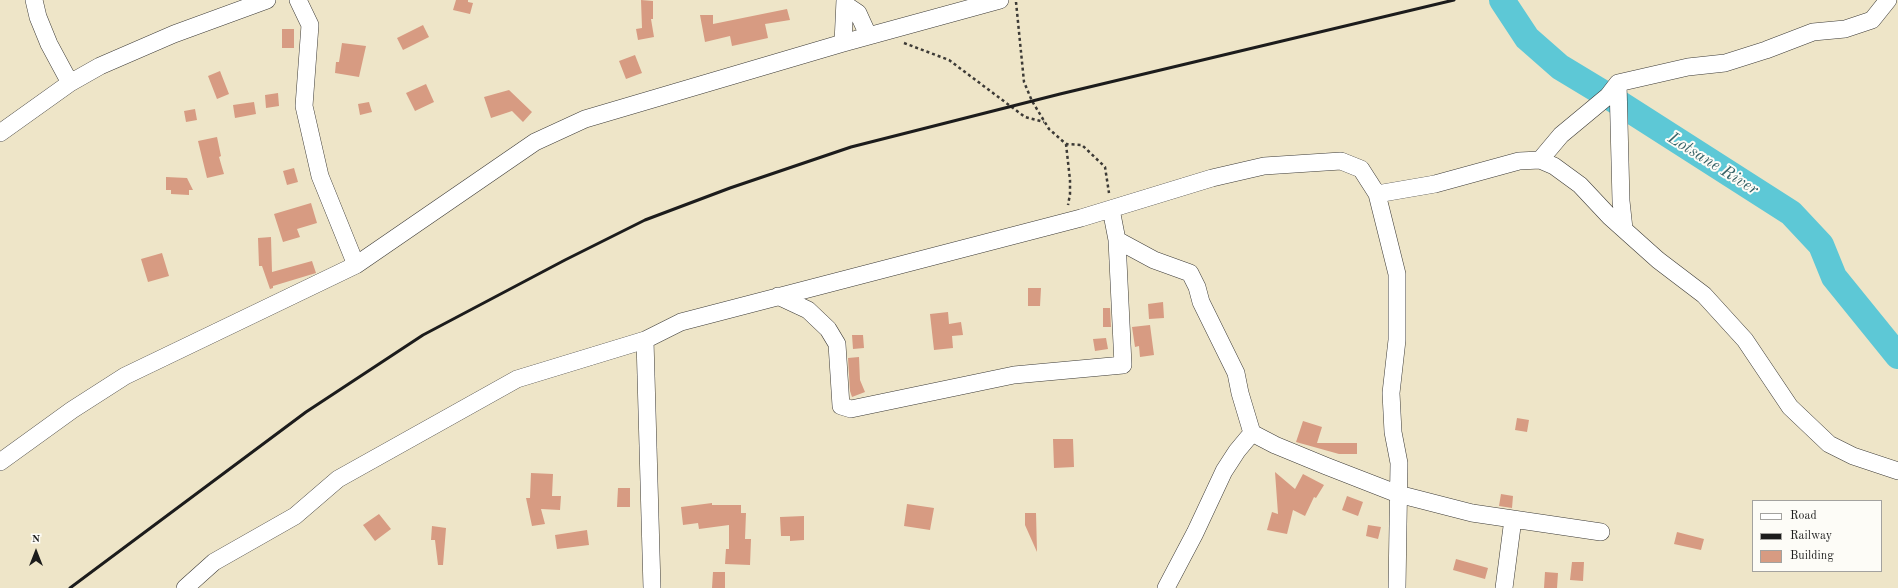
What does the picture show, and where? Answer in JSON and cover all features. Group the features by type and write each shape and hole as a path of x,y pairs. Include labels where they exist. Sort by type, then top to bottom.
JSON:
{"street":[{"path":"34,0 38,17 49,44 70,84"},
{"path":"0,133 70,84 100,66 174,34 267,0"},
{"path":"298,0 310,25 304,106 320,176 356,264"},
{"path":"0,462 72,410 125,376 356,264 535,142 556,132 585,119 868,35 1000,0"},
{"path":"1540,160 1561,135 1608,96 1618,83 1688,67 1725,63 1766,50 1813,32 1845,29 1872,20 1888,0"},
{"path":"843,43 846,2"},
{"path":"846,2 858,13 868,35"},
{"path":"1618,83 1621,201 1624,229"},
{"path":"1377,194 1434,184 1507,163 1540,160 1554,166 1580,185 1624,229 1658,260 1704,295 1745,340 1790,407 1829,444 1853,456 1898,471"},
{"path":"185,588 214,562 295,516 338,479 517,379 645,340 681,322 1064,222 1219,176 1264,166 1341,161 1361,169 1377,194 1397,274 1397,340 1391,393 1394,432 1399,463 1397,588"},
{"path":"778,296 808,310 828,329 836,344 841,406 851,409 1014,375 1123,365 1124,356 1117,240 1111,209"},
{"path":"1117,240 1154,260 1190,273 1197,287 1201,302 1236,373 1252,433 1318,463 1398,494 1472,513 1601,532"},
{"path":"645,340 652,588"},
{"path":"1166,588 1195,533 1224,471 1237,451 1252,433"},
{"path":"1504,588 1513,519"}],"path":[{"path":"1016,0 1024,82 1049,129 1066,144 1082,145 1105,167 1111,209"},
{"path":"898,42 949,60 1025,117 1045,122"},
{"path":"1064,222 1070,194 1066,144"}],"building":[{"path":"456,0 468,0 468,2 473,3 470,14 453,10"},
{"path":"641,0 653,1 653,19 651,19 654,37 638,40 636,29 642,28"},
{"path":"787,9 790,20 765,24 768,38 732,46 730,36 705,42 700,15 713,15 713,24"},
{"path":"423,25 429,37 403,50 397,38"},
{"path":"282,29 294,29 294,48 282,48"},
{"path":"342,43 366,46 359,77 335,73 336,62 339,62"},
{"path":"635,55 642,73 626,79 619,61"},
{"path":"220,71 229,94 217,99 208,76"},
{"path":"426,84 434,102 415,111 406,93"},
{"path":"509,90 532,112 523,122 512,111 491,118 484,97"},
{"path":"278,93 279,106 266,108 265,95"},
{"path":"254,102 256,114 235,118 233,105"},
{"path":"369,102 372,112 360,115 358,104"},
{"path":"195,109 197,120 186,122 184,111"},
{"path":"217,137 221,156 219,157 224,174 207,178 198,141"},
{"path":"294,168 298,182 287,185 283,171"},
{"path":"166,177 187,178 193,190 189,190 189,195 171,194 171,190 166,190"},
{"path":"311,203 317,223 297,229 300,237 283,242 274,214"},
{"path":"271,237 272,272 312,261 316,273 273,286 273,288 270,289 262,266 259,266 258,238"},
{"path":"162,253 169,276 148,282 141,259"},
{"path":"1028,288 1041,288 1040,306 1028,306"},
{"path":"1163,302 1164,318 1149,319 1148,304"},
{"path":"1103,308 1110,308 1111,327 1103,327"},
{"path":"948,312 949,324 961,322 963,335 952,336 953,348 934,350 930,314"},
{"path":"1150,325 1154,355 1140,357 1139,346 1135,347 1132,327"},
{"path":"852,335 863,335 864,348 853,349"},
{"path":"1106,338 1108,349 1095,351 1093,339"},
{"path":"859,357 860,380 865,392 852,397 850,391 848,358"},
{"path":"1517,418 1529,420 1527,432 1515,430"},
{"path":"1303,421 1322,427 1317,443 1357,443 1357,454 1339,454 1296,442"},
{"path":"1053,439 1073,439 1074,467 1054,468"},
{"path":"1275,472 1295,489 1303,474 1324,485 1316,498 1314,497 1305,516 1293,510 1287,534 1267,530 1272,512 1278,514"},
{"path":"531,473 553,474 552,496 561,496 560,510 541,509 545,524 532,526 526,498 530,498"},
{"path":"618,488 630,488 630,507 617,507"},
{"path":"1501,494 1513,496 1512,508 1499,506"},
{"path":"1347,496 1363,502 1358,516 1342,510"},
{"path":"712,503 712,505 741,505 741,513 746,513 745,539 751,539 750,565 725,564 726,549 729,549 729,525 699,529 698,523 683,525 681,507"},
{"path":"907,504 934,508 930,530 904,526"},
{"path":"1025,513 1036,513 1037,552 1025,525"},
{"path":"379,514 391,529 375,541 363,525"},
{"path":"804,516 804,540 790,541 790,536 781,536 780,517"},
{"path":"1368,525 1381,527 1378,539 1366,536"},
{"path":"432,526 446,528 443,565 438,565 435,540 431,540"},
{"path":"587,530 589,545 557,549 555,535"},
{"path":"1677,532 1704,539 1701,550 1674,544"},
{"path":"1456,559 1488,568 1485,579 1453,570"},
{"path":"1572,562 1584,562 1583,581 1570,580"},
{"path":"713,572 725,572 725,588 712,588"},
{"path":"1545,572 1558,573 1557,588 1544,588"}],"waterway":[{"name":"Lotsane River","path":"1502,0 1527,38 1560,67 1791,213 1821,245 1834,277 1898,356"}],"railway":[{"path":"70,588 306,412 423,335 565,260 645,220 730,188 851,147 1060,94 1454,0"}]}
